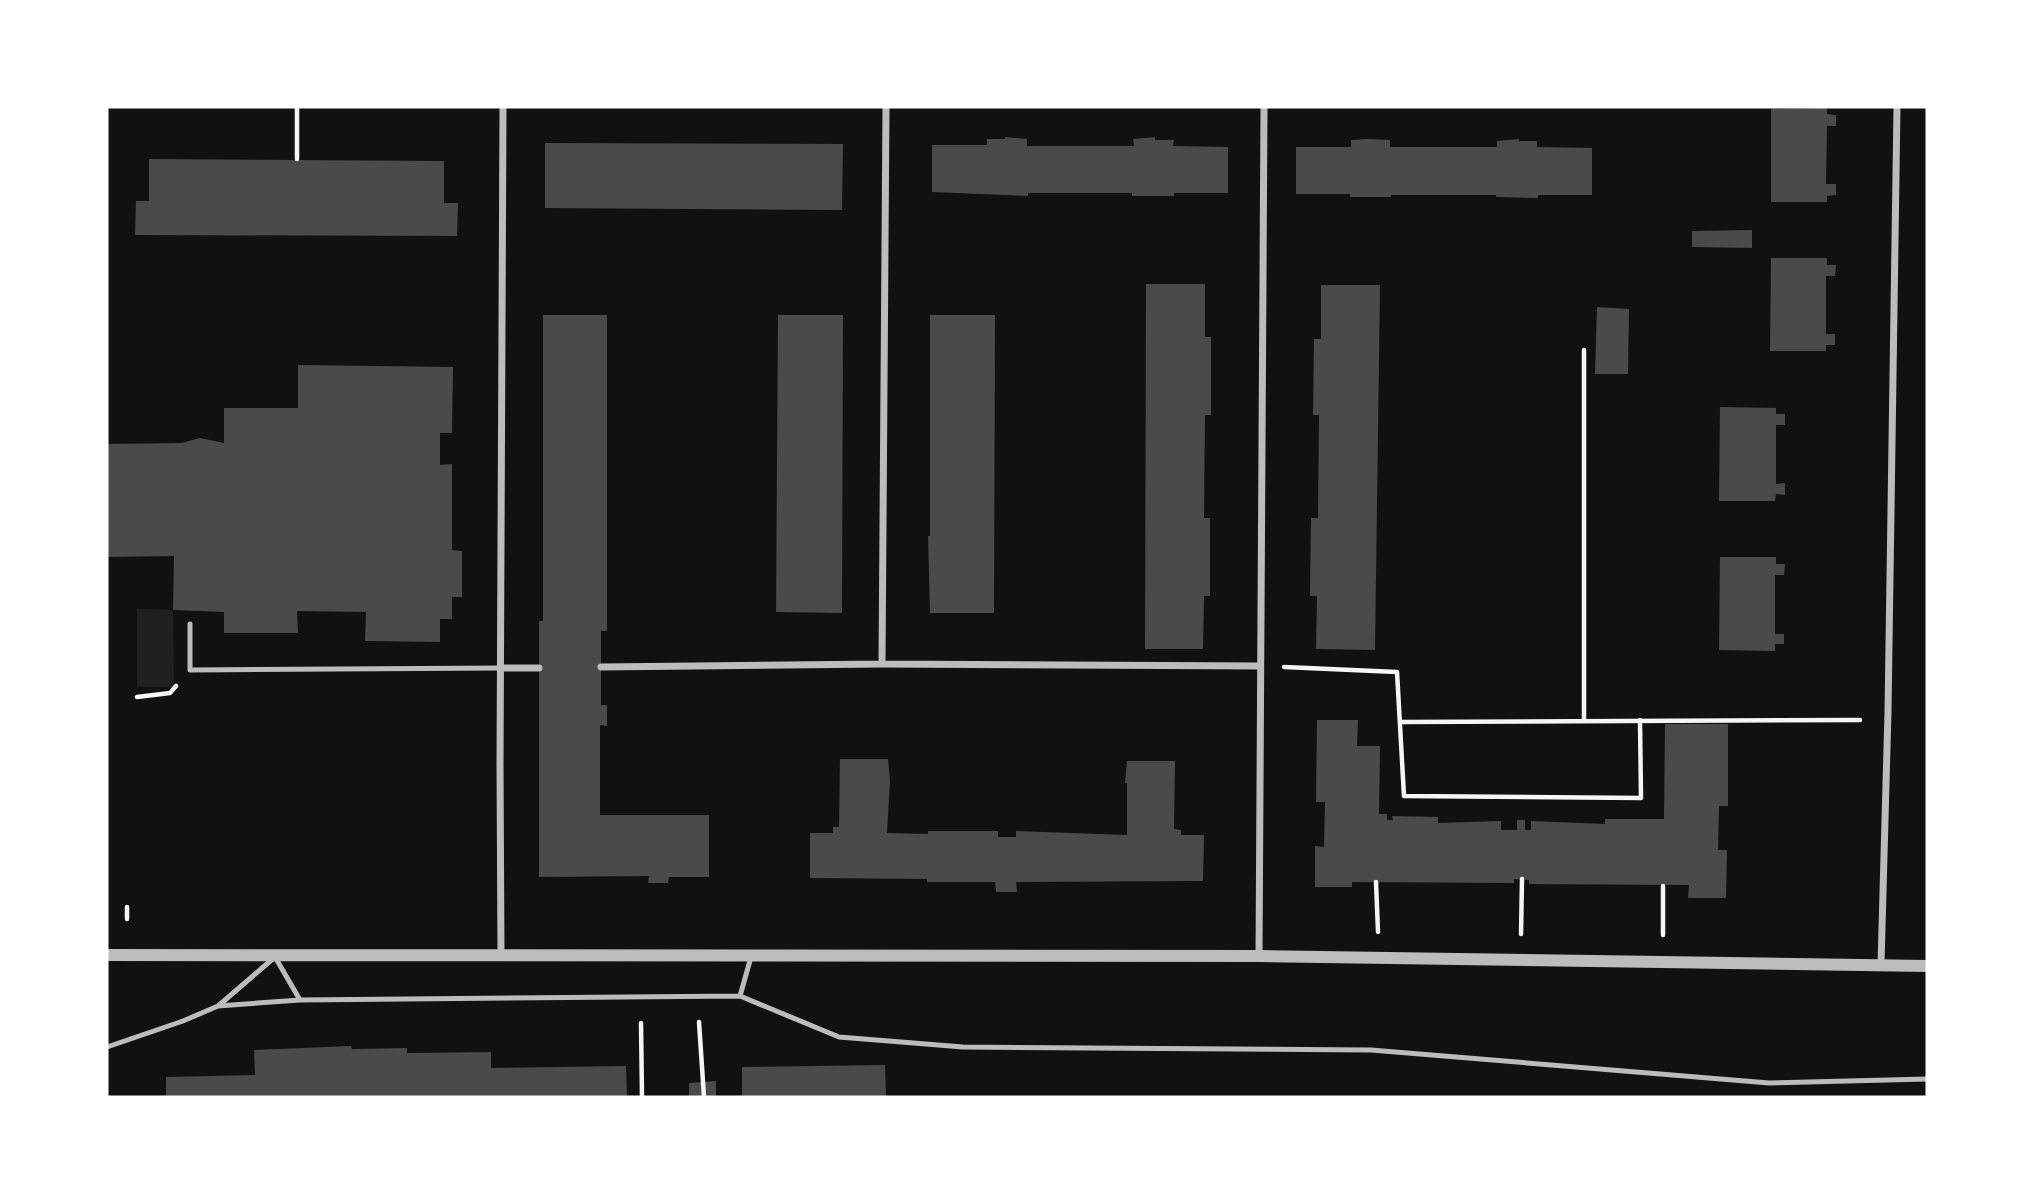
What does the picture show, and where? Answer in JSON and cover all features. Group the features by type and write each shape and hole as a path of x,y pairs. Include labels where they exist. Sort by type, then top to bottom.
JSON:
{"street":[{"path":"501,957 503,107"},
{"path":"881,664 886,107"},
{"path":"1259,956 1264,107"},
{"path":"1881,964 1897,107"},
{"path":"601,667 881,664 1260,666"},
{"path":"502,668 539,668"},
{"path":"107,955 1259,956 1927,966"}],"lane":[{"path":"190,624 190,670 502,668"},
{"path":"107,1047 218,1006 275,957 300,1000"},
{"path":"740,996 751,957"},
{"path":"218,1006 300,1000 740,996 839,1037 963,1048 1371,1050 1769,1083 1927,1079"}],"path":[{"path":"297,107 297,159"},
{"path":"1584,350 1584,720"},
{"path":"1260,666 1397,672 1404,796 1641,797 1640,720"},
{"path":"137,697 170,693 190,670"},
{"path":"1400,722 1860,720"},
{"path":"1521,934 1522,879"},
{"path":"1376,882 1378,933"},
{"path":"1663,886 1663,935"},
{"path":"127,906 127,919"},
{"path":"699,1022 704,1097"},
{"path":"641,1023 642,1097"}],"shaded area":[{"path":"137,609 173,610 174,687 137,687"}],"building":[{"path":"1827,108 1827,114 1836,115 1836,126 1827,126 1826,184 1836,184 1836,195 1827,196 1827,202 1771,202 1771,109"},
{"path":"1155,137 1155,140 1174,140 1173,146 1228,147 1228,193 1132,196 1132,193 1028,193 1028,196 932,192 932,145 987,145 987,139 1027,139 1027,146 1134,146 1133,139"},
{"path":"1519,139 1537,141 1537,147 1592,148 1592,195 1538,195 1538,198 1496,195 1350,197 1350,194 1296,194 1296,147 1351,147 1351,140 1390,140 1390,147 1497,147 1497,141"},
{"path":"545,143 843,144 842,210 545,208"},
{"path":"149,159 444,161 444,203 458,203 457,236 135,235 136,201 149,201"},
{"path":"1752,230 1752,248 1692,247 1692,231"},
{"path":"1771,258 1827,258 1827,265 1836,265 1835,276 1826,276 1826,334 1835,334 1835,345 1826,345 1826,351 1770,351"},
{"path":"1146,284 1205,284 1205,337 1211,337 1211,415 1205,415 1204,518 1210,518 1210,596 1204,596 1203,649 1145,649"},
{"path":"1321,285 1380,285 1375,650 1316,649 1317,596 1310,596 1311,518 1318,518 1319,415 1313,415 1314,339 1321,339"},
{"path":"1597,307 1629,309 1628,374 1595,374"},
{"path":"543,315 607,315 607,631 601,631 601,705 607,705 607,726 600,725 600,815 709,815 709,877 669,877 668,883 648,883 649,876 539,877 539,621 543,621"},
{"path":"778,315 843,315 842,613 776,612"},
{"path":"930,315 995,315 994,613 930,613"},
{"path":"298,365 453,367 452,433 440,433 440,465 452,464 452,550 462,551 462,597 452,597 452,619 440,619 440,642 365,641 366,612 297,611 298,633 224,633 224,612 173,610 174,556 107,557 107,444 182,443 200,438 224,443 224,408 298,408"},
{"path":"1720,407 1776,408 1776,414 1785,414 1785,425 1776,425 1776,484 1785,483 1785,495 1776,494 1775,501 1719,501"},
{"path":"1720,557 1776,557 1776,564 1785,564 1784,575 1775,575 1775,634 1784,634 1784,644 1775,644 1775,651 1719,650"},
{"path":"1317,720 1358,720 1357,746 1380,746 1379,814 1387,814 1387,820 1393,820 1392,816 1438,817 1438,823 1501,821 1501,830 1517,830 1517,820 1525,820 1525,830 1531,830 1531,821 1605,824 1605,819 1664,819 1665,724 1728,724 1728,806 1719,806 1718,850 1727,850 1726,898 1688,898 1689,885 1529,884 1529,880 1514,879 1514,883 1352,882 1352,887 1315,887 1315,846 1324,847 1325,802 1316,802"},
{"path":"840,759 888,759 890,781 887,833 998,831 998,837 1016,837 1016,831 1127,835 1127,761 1175,761 1174,829 1181,830 1181,835 1204,835 1203,881 1016,882 1017,892 996,892 995,882 810,878 810,833 833,833 833,827 839,827"},
{"path":"351,1046 352,1049 407,1048 407,1053 491,1052 491,1068 626,1066 627,1097 166,1097 166,1077 255,1075 254,1050"},
{"path":"885,1065 886,1097 742,1097 742,1067"},
{"path":"716,1081 716,1097 689,1097 689,1083"}]}
